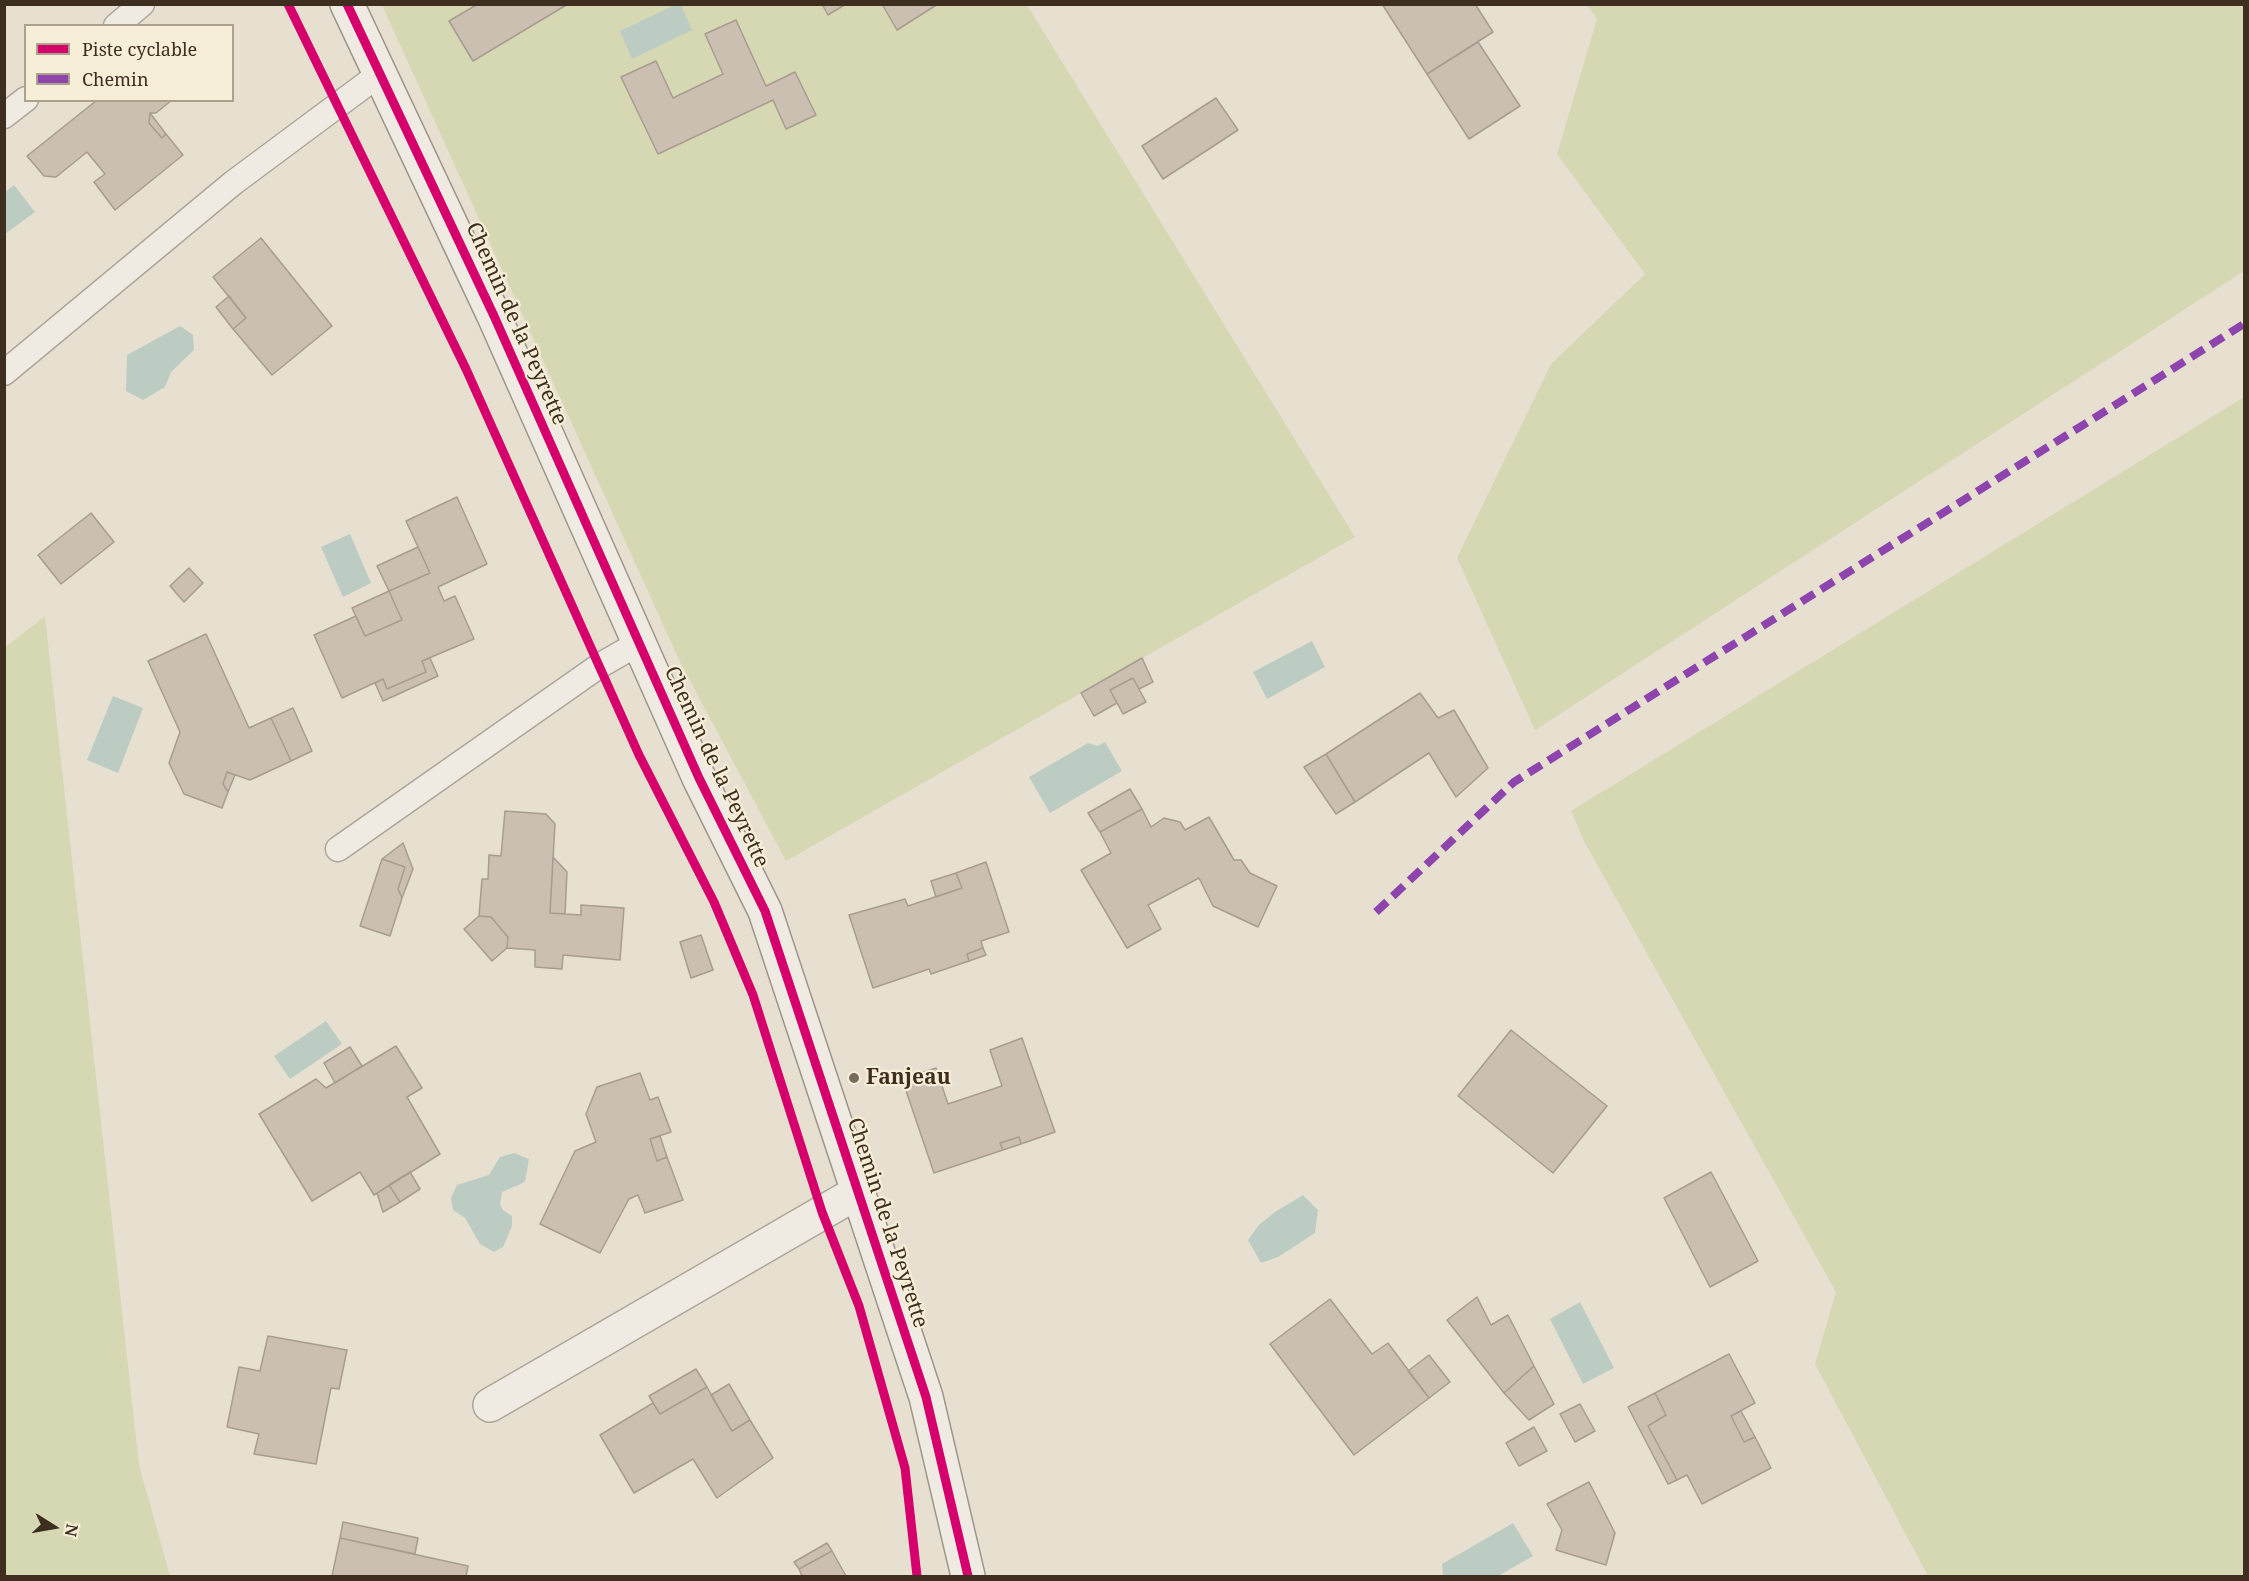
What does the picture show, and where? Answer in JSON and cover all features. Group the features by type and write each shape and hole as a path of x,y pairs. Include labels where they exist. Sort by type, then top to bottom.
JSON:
{"street":[{"name":"Chemin de la Peyrette","path":"347,4 494,316 699,778 765,911 926,1397 968,1576"},
{"name":"Chemin de la Peyrette","path":"490,1405 858,1192"}],"lane":[{"path":"118,24 142,4"},
{"path":"4,373 233,183 381,73"},
{"path":"4,116 24,101"},
{"path":"338,849 599,666 639,643"}],"green space":[{"path":"382,5 1027,5 1355,537 786,861 680,662"},
{"path":"1587,5 2244,5 2244,271 1535,730 1457,558 1551,364 1645,274 1557,154 1597,19"},
{"path":"2244,397 2244,1576 1928,1576 1815,1364 1836,1292 1584,841 1571,811"},
{"path":"45,616 139,1465 170,1576 5,1576 4,648"}],"shaded area":[{"path":"675,5 681,5 692,30 632,59 620,31"},
{"path":"14,185 35,212 5,234 5,192"},
{"path":"180,326 193,335 194,350 171,372 165,387 143,400 126,391 127,355"},
{"path":"350,534 371,583 343,597 321,547"},
{"path":"1312,641 1325,667 1267,699 1253,672"},
{"path":"113,696 143,708 118,773 87,760"},
{"path":"1105,742 1122,771 1050,813 1029,777 1088,743 1098,746"},
{"path":"326,1021 342,1044 290,1079 274,1056"},
{"path":"514,1153 529,1159 525,1182 502,1192 500,1204 503,1210 512,1216 512,1226 503,1247 494,1252 480,1244 465,1218 453,1210 451,1198 457,1185 489,1175 500,1157"},
{"path":"1303,1195 1318,1210 1315,1233 1278,1257 1261,1263 1248,1240 1259,1225"},
{"path":"1580,1302 1614,1368 1583,1384 1550,1319"},
{"path":"1513,1523 1533,1556 1498,1576 1443,1576 1442,1564"}],"building":[{"path":"478,4 568,4 473,61 449,21"},
{"path":"822,4 846,4 828,15"},
{"path":"882,4 938,4 897,30"},
{"path":"1382,4 1475,4 1493,32 1427,74"},
{"path":"736,20 766,86 795,72 816,115 786,129 773,100 658,154 621,77 656,61 673,98 723,74 705,34"},
{"path":"1478,42 1520,106 1469,139 1427,74"},
{"path":"1216,98 1238,130 1163,179 1142,146"},
{"path":"94,102 170,102 156,113 150,113 149,123 162,138 166,134 183,155 115,210 94,182 105,174 87,152 56,177 44,176 27,156"},
{"path":"150,113 166,134 162,138 149,123"},
{"path":"261,238 332,326 272,375 233,329 246,318 213,277"},
{"path":"229,296 246,318 233,329 216,307"},
{"path":"457,497 487,564 438,587 444,601 455,596 474,639 422,661 426,672 387,689 383,679 342,698 314,635 356,616 365,636 402,620 389,591 430,573 406,521"},
{"path":"91,513 114,542 61,584 38,555"},
{"path":"418,547 430,573 389,591 377,566"},
{"path":"189,568 203,583 184,602 170,586"},
{"path":"389,591 402,620 365,636 352,608"},
{"path":"206,634 249,728 271,718 291,761 250,780 227,772 223,784 228,792 222,808 184,794 169,763 180,732 148,661"},
{"path":"430,658 438,676 383,701 375,683 383,679 387,689 426,672 422,661"},
{"path":"1142,658 1153,682 1139,689 1133,678 1110,690 1117,703 1094,716 1081,693"},
{"path":"1133,678 1146,702 1123,714 1110,690"},
{"path":"1420,693 1438,718 1454,710 1488,768 1456,797 1429,753 1355,802 1326,754"},
{"path":"293,708 312,751 291,761 271,718"},
{"path":"1326,754 1355,802 1336,814 1304,767"},
{"path":"227,772 235,775 228,792 223,784"},
{"path":"1130,789 1142,809 1100,832 1088,813"},
{"path":"1142,809 1151,827 1164,818 1180,822 1185,830 1209,817 1234,860 1241,860 1250,873 1277,886 1258,927 1213,906 1199,878 1148,905 1161,929 1127,948 1081,870 1111,853 1100,832"},
{"path":"505,811 546,814 555,824 550,913 581,915 581,905 624,908 620,960 563,955 562,969 535,967 535,950 507,948 508,937 491,917 479,916 482,879 488,879 489,855 501,856"},
{"path":"403,843 413,869 402,898 398,889 405,867 382,859"},
{"path":"553,857 567,872 565,914 550,913"},
{"path":"382,859 405,867 398,889 402,898 390,936 360,926"},
{"path":"986,862 1009,932 981,941 983,948 967,954 969,961 931,974 929,969 873,988 849,915 905,899 908,906 962,888 956,873"},
{"path":"956,873 962,888 936,897 931,881"},
{"path":"479,916 491,917 508,937 507,948 492,961 464,929"},
{"path":"701,935 713,970 691,978 680,942"},
{"path":"983,948 986,955 969,961 967,954"},
{"path":"1511,1030 1607,1106 1553,1173 1458,1096"},
{"path":"1022,1038 1055,1132 1021,1144 1019,1137 1000,1143 1003,1150 934,1173 902,1079 936,1068 948,1104 1002,1086 990,1050"},
{"path":"396,1046 422,1088 407,1097 440,1154 374,1195 360,1172 312,1201 259,1114 316,1079 326,1088"},
{"path":"350,1047 362,1066 335,1083 324,1063"},
{"path":"640,1073 650,1100 658,1097 671,1132 650,1139 657,1161 667,1157 683,1200 645,1213 638,1195 629,1199 600,1253 540,1224 575,1151 596,1142 586,1114 597,1087"},
{"path":"660,1136 667,1157 657,1161 650,1139"},
{"path":"1019,1137 1021,1144 1003,1150 1000,1143"},
{"path":"410,1172 420,1189 400,1202 389,1185"},
{"path":"1711,1172 1758,1261 1710,1287 1664,1198"},
{"path":"389,1185 400,1202 383,1212 377,1193"},
{"path":"1477,1297 1491,1325 1508,1315 1534,1366 1504,1393 1447,1320"},
{"path":"1330,1299 1372,1354 1388,1343 1429,1398 1354,1455 1270,1344"},
{"path":"268,1336 347,1350 339,1389 331,1388 316,1464 254,1454 259,1434 227,1427 239,1367 260,1371"},
{"path":"1729,1354 1755,1403 1731,1416 1744,1442 1755,1437 1771,1468 1702,1504 1687,1475 1677,1480 1648,1426 1666,1415 1655,1393"},
{"path":"1429,1355 1450,1382 1429,1398 1408,1371"},
{"path":"1534,1366 1554,1404 1529,1420 1504,1393"},
{"path":"696,1369 707,1387 660,1414 649,1396"},
{"path":"729,1384 750,1420 732,1431 711,1395"},
{"path":"707,1387 732,1431 750,1420 773,1458 717,1498 693,1459 634,1493 600,1435 653,1403 660,1414"},
{"path":"1655,1393 1666,1415 1648,1426 1677,1480 1668,1484 1628,1407"},
{"path":"1580,1404 1595,1431 1575,1442 1560,1414"},
{"path":"1741,1411 1755,1437 1744,1442 1731,1416"},
{"path":"1534,1427 1547,1451 1519,1466 1506,1443"},
{"path":"1589,1482 1615,1533 1606,1565 1556,1550 1562,1530 1547,1504"},
{"path":"343,1522 418,1538 415,1554 340,1538"},
{"path":"340,1538 468,1566 466,1576 332,1576"},
{"path":"827,1543 832,1551 799,1569 794,1562"},
{"path":"832,1551 846,1576 802,1576 799,1569"}],"marked path":[{"path":"1376,912 1514,782 2244,324"}],"cycle path":[{"path":"288,4 466,369 639,755 714,902 753,995 822,1212 859,1306 905,1468 917,1576"},
{"path":"347,4 494,316 699,778 765,911 926,1397 968,1576"}],"place":[{"name":"Fanjeau","path":"854,1078"}]}
